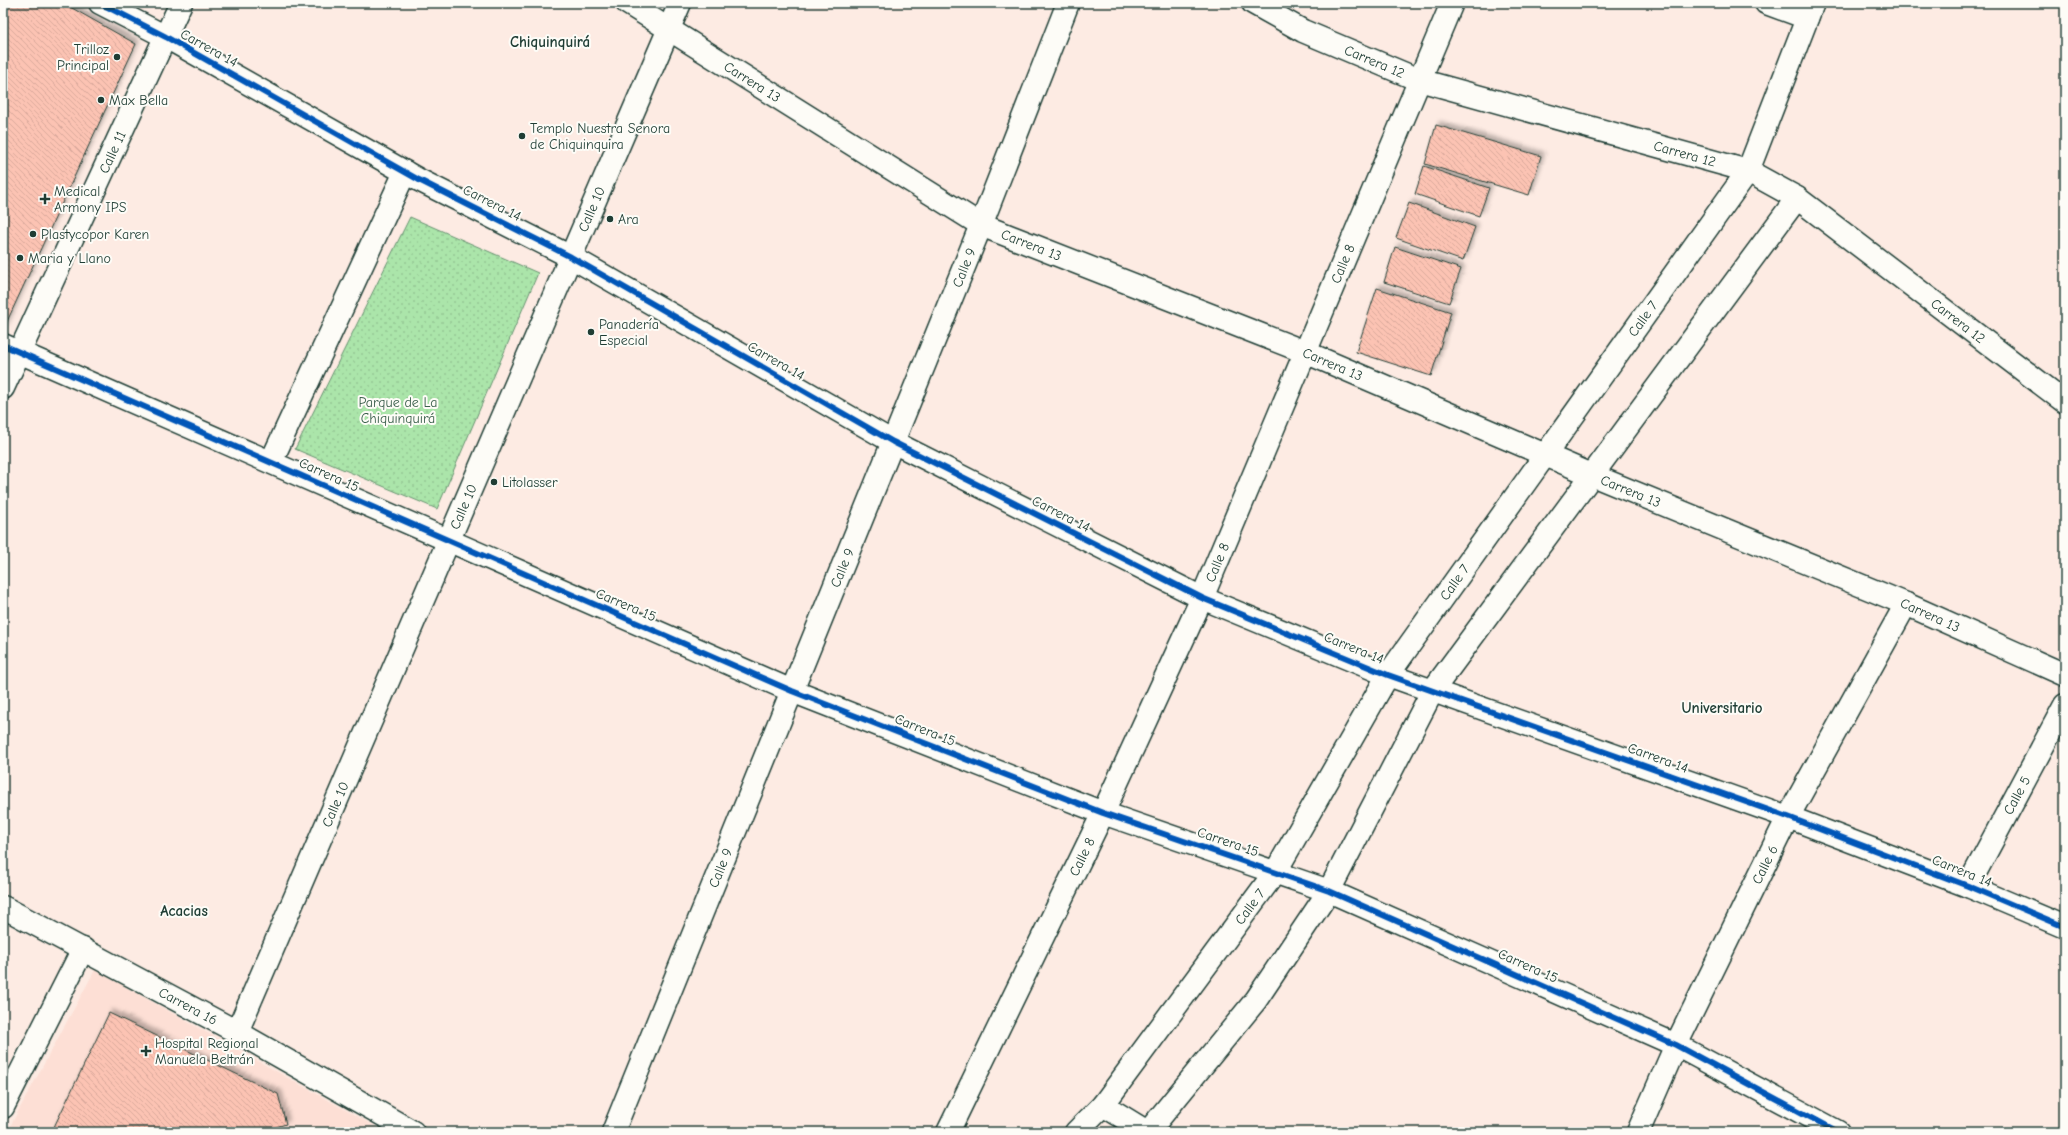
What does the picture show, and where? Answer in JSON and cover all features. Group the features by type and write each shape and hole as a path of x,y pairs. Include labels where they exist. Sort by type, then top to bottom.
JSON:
{"street":[{"name":"Carrera 14","path":"100,3 166,37 405,172 571,256 893,442 1202,598 1388,675 1788,817 1968,886 2065,927"},
{"name":"Calle 11","path":"3,388 12,348 182,3"},
{"name":"Carrera 13","path":"627,3 670,28 981,225 1305,352 1592,475 1906,604 2065,675"},
{"name":"Calle 10","path":"237,1032 680,3"},
{"name":"Calle 9","path":"613,1132 981,225 1068,3"},
{"name":"Carrera 12","path":"1253,3 1304,31 1419,80 1748,171 1797,198 2065,402"},
{"name":"Calle 8","path":"948,1132 1103,813 1202,598 1452,3"},
{"path":"1766,3 1810,11"},
{"name":"Calle 7","path":"1076,1132 1103,1105 1276,871 1388,675 1748,171 1810,11"},
{"path":"271,462 405,172"},
{"path":"1103,1105 1147,1132 1256,1000 1329,891 1433,690 1797,198"},
{"name":"Carrera 15","path":"12,348 449,542 792,691 1103,813 1276,871 1329,891 1676,1045 1838,1132"},
{"name":"Calle 6","path":"1638,1132 1676,1045 1788,817 1906,604"},
{"name":"Calle 5","path":"1968,886 2065,705"},
{"name":"Carrera 16","path":"3,907 237,1032 413,1132"},
{"path":"3,1106 83,949"}],"shaded area":[{"name":"Hospital Regional Manuela Beltrán","path":"95,970 385,1132 7,1132"}],"green space":[{"name":"Parque de La Chiquinquirá","path":"410,217 538,273 437,509 295,449"}],"building":[{"path":"3,3 63,3 136,44 3,330"},
{"path":"1436,125 1541,156 1529,195 1425,164"},
{"path":"1424,166 1489,188 1479,216 1415,194"},
{"path":"1409,203 1475,227 1463,261 1396,238"},
{"path":"1395,247 1461,269 1449,303 1384,282"},
{"path":"1377,288 1451,312 1431,376 1356,352"},
{"path":"109,1013 278,1094 286,1124 260,1132 55,1132 53,1129"}],"cycle path":[{"path":"100,3 166,37 419,180 571,257 893,442 1202,598 1388,675 1788,817 1968,886 2065,927"},
{"path":"3,345 792,691 1103,813 1329,891 1676,1045 1838,1132"}],"place":[{"name":"Trilloz Principal","path":"117,57"},
{"name":"Max Bella","path":"101,100"},
{"name":"Templo Nuestra Senora de Chiquinquira","path":"522,136"},
{"name":"Medical Armony IPS","path":"45,199"},
{"name":"Ara","path":"610,219"},
{"name":"Plastycopor Karen","path":"33,234"},
{"name":"Maria y Llano","path":"20,258"},
{"name":"Panadería Especial","path":"591,332"},
{"name":"Litolasser","path":"494,482"},
{"name":"Hospital Regional Manuela Beltrán","path":"146,1051"}],"district":[{"name":"Chiquinquirá","path":"550,42"},
{"name":"Universitario","path":"1722,708"},
{"name":"Acacias","path":"184,911"}]}
